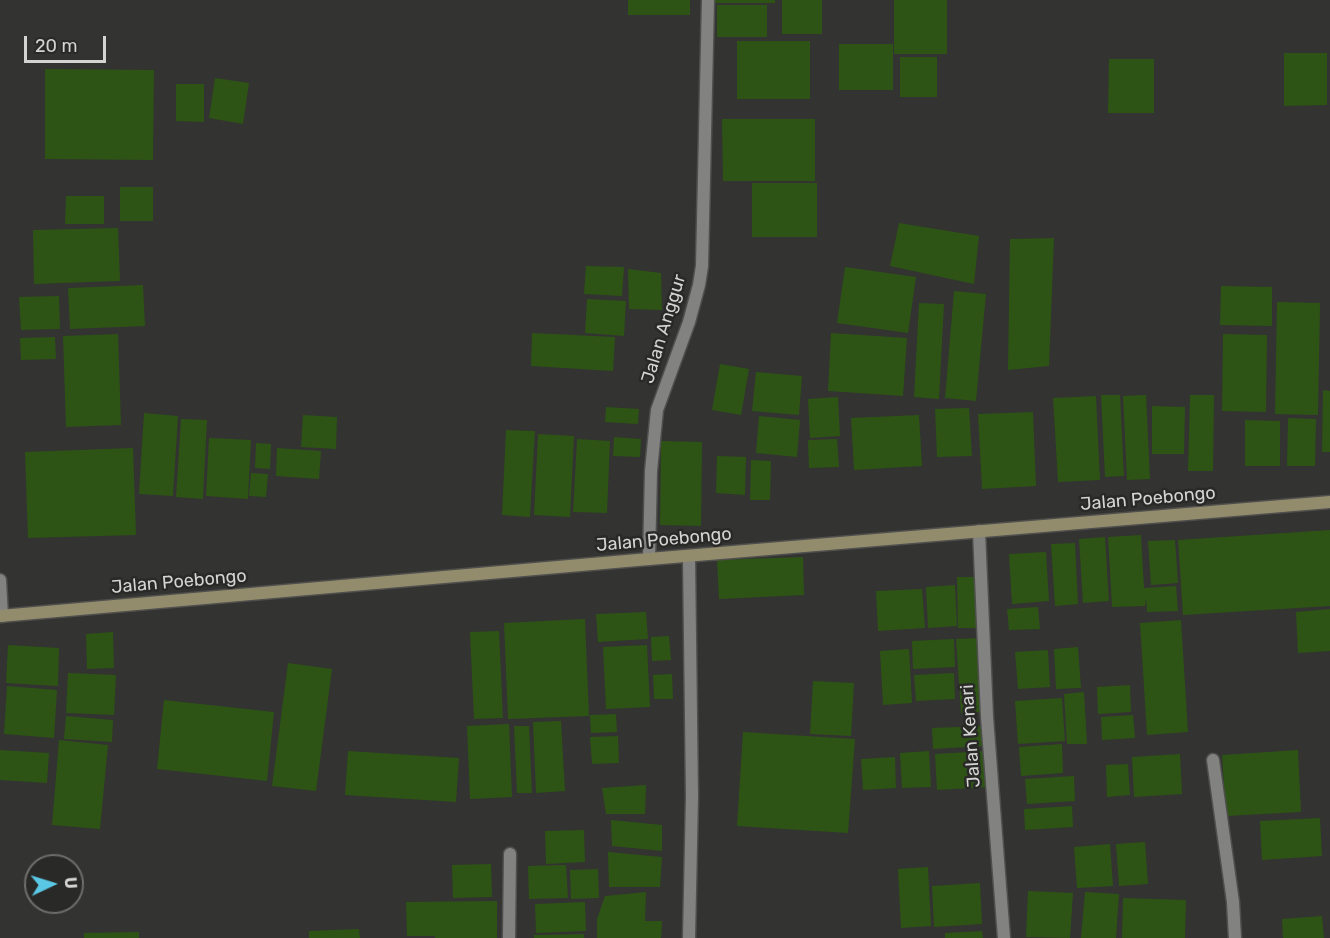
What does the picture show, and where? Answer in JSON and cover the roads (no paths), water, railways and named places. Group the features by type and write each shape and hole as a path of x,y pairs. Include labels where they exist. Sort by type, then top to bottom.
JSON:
{"main road":[{"name":"Jalan Poebongo","path":"1,616 1330,502"}],"street":[{"name":"Jalan Anggur","path":"649,559 651,471 657,411 689,322 702,266 708,0"},
{"name":"Jalan Kenari","path":"979,531 987,717 1004,938"},
{"path":"689,557 692,797 689,938"},
{"path":"0,580 1,616"},
{"path":"1213,760 1233,902 1235,938"},
{"path":"509,938 510,854"}]}
